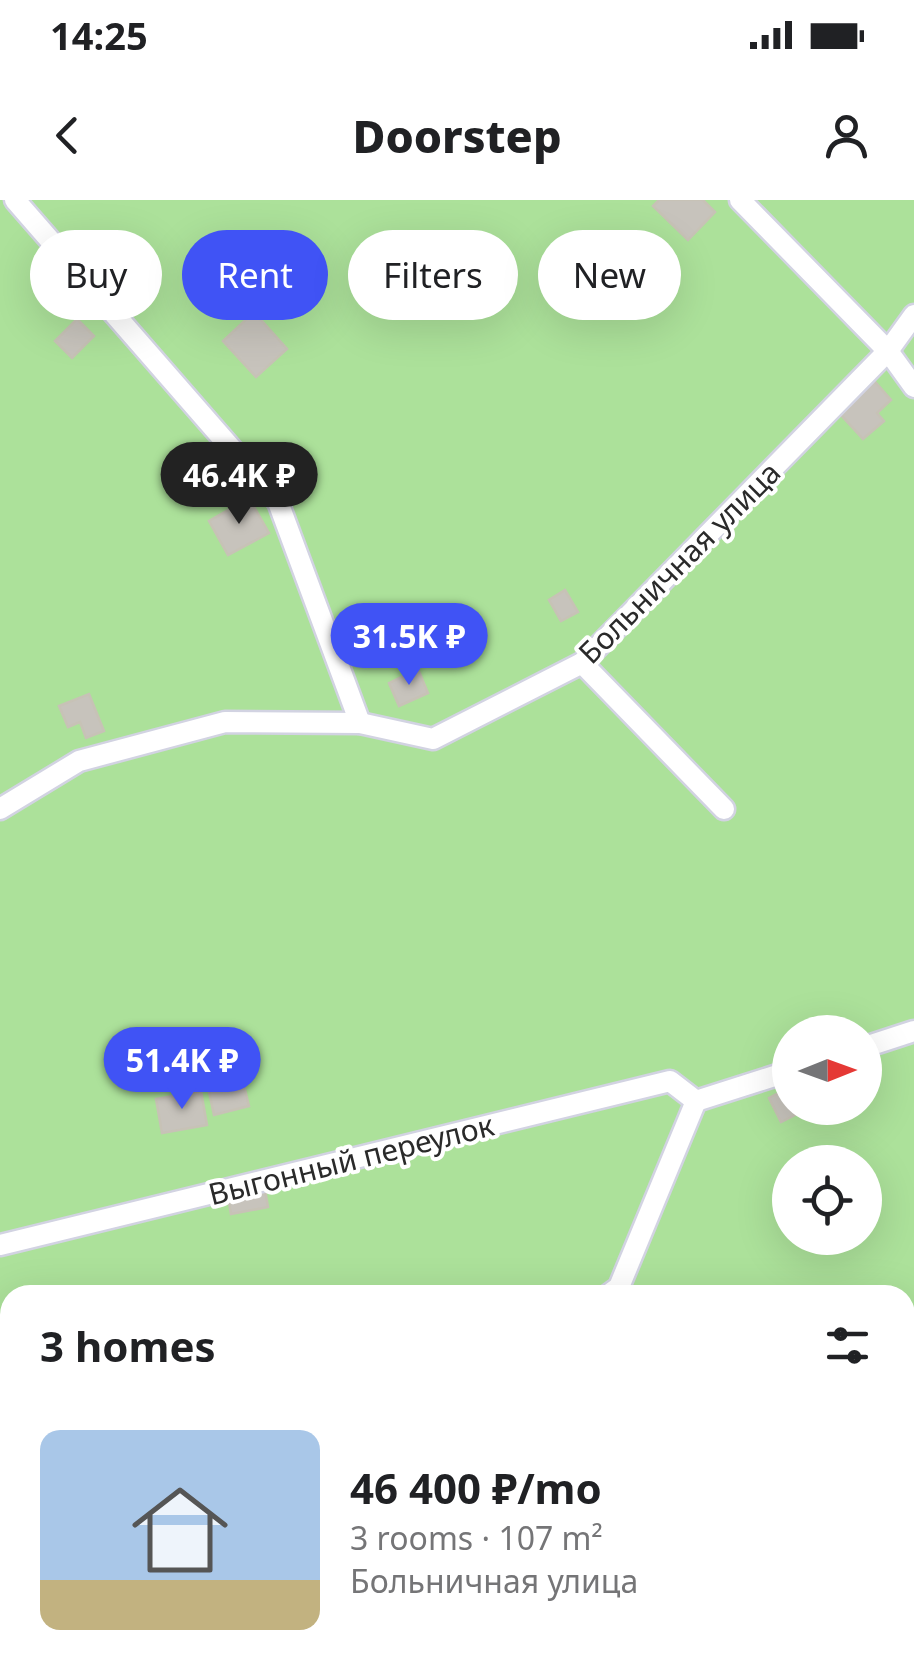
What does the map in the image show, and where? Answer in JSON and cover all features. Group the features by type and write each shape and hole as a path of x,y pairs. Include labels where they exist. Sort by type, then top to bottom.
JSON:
{"street":[{"path":"15,200 278,502 360,723"},
{"path":"740,200 888,350 914,387"},
{"name":"Больничная улица","path":"0,809 79,761 225,722 360,723 432,739 582,663 888,350 914,315"},
{"path":"582,663 724,809"},
{"path":"882,1041 914,1031"},
{"path":"620,1285 696,1101 772,1077"},
{"name":"Выгонный переулок","path":"0,1245 670,1081 696,1101"}],"green space":[{"path":"0,200 914,200 914,1285 0,1285"}],"building":[{"path":"659,200 703,200 715,212 688,240 653,206"},
{"path":"76,320 94,336 72,358 55,341"},
{"path":"245,320 261,320 287,349 256,377 223,341"},
{"path":"870,376 891,400 877,413 884,421 863,439 841,415 849,408 843,401"},
{"path":"249,498 269,533 228,555 209,521"},
{"path":"565,590 578,612 561,621 549,600"},
{"path":"418,669 428,693 399,706 389,683"},
{"path":"89,694 104,731 86,738 80,722 68,727 59,706"},
{"path":"240,1069 249,1106 214,1115 206,1078"},
{"path":"201,1091 207,1125 162,1133 156,1099"},
{"path":"264,1184 268,1207 231,1214 227,1191"}]}
